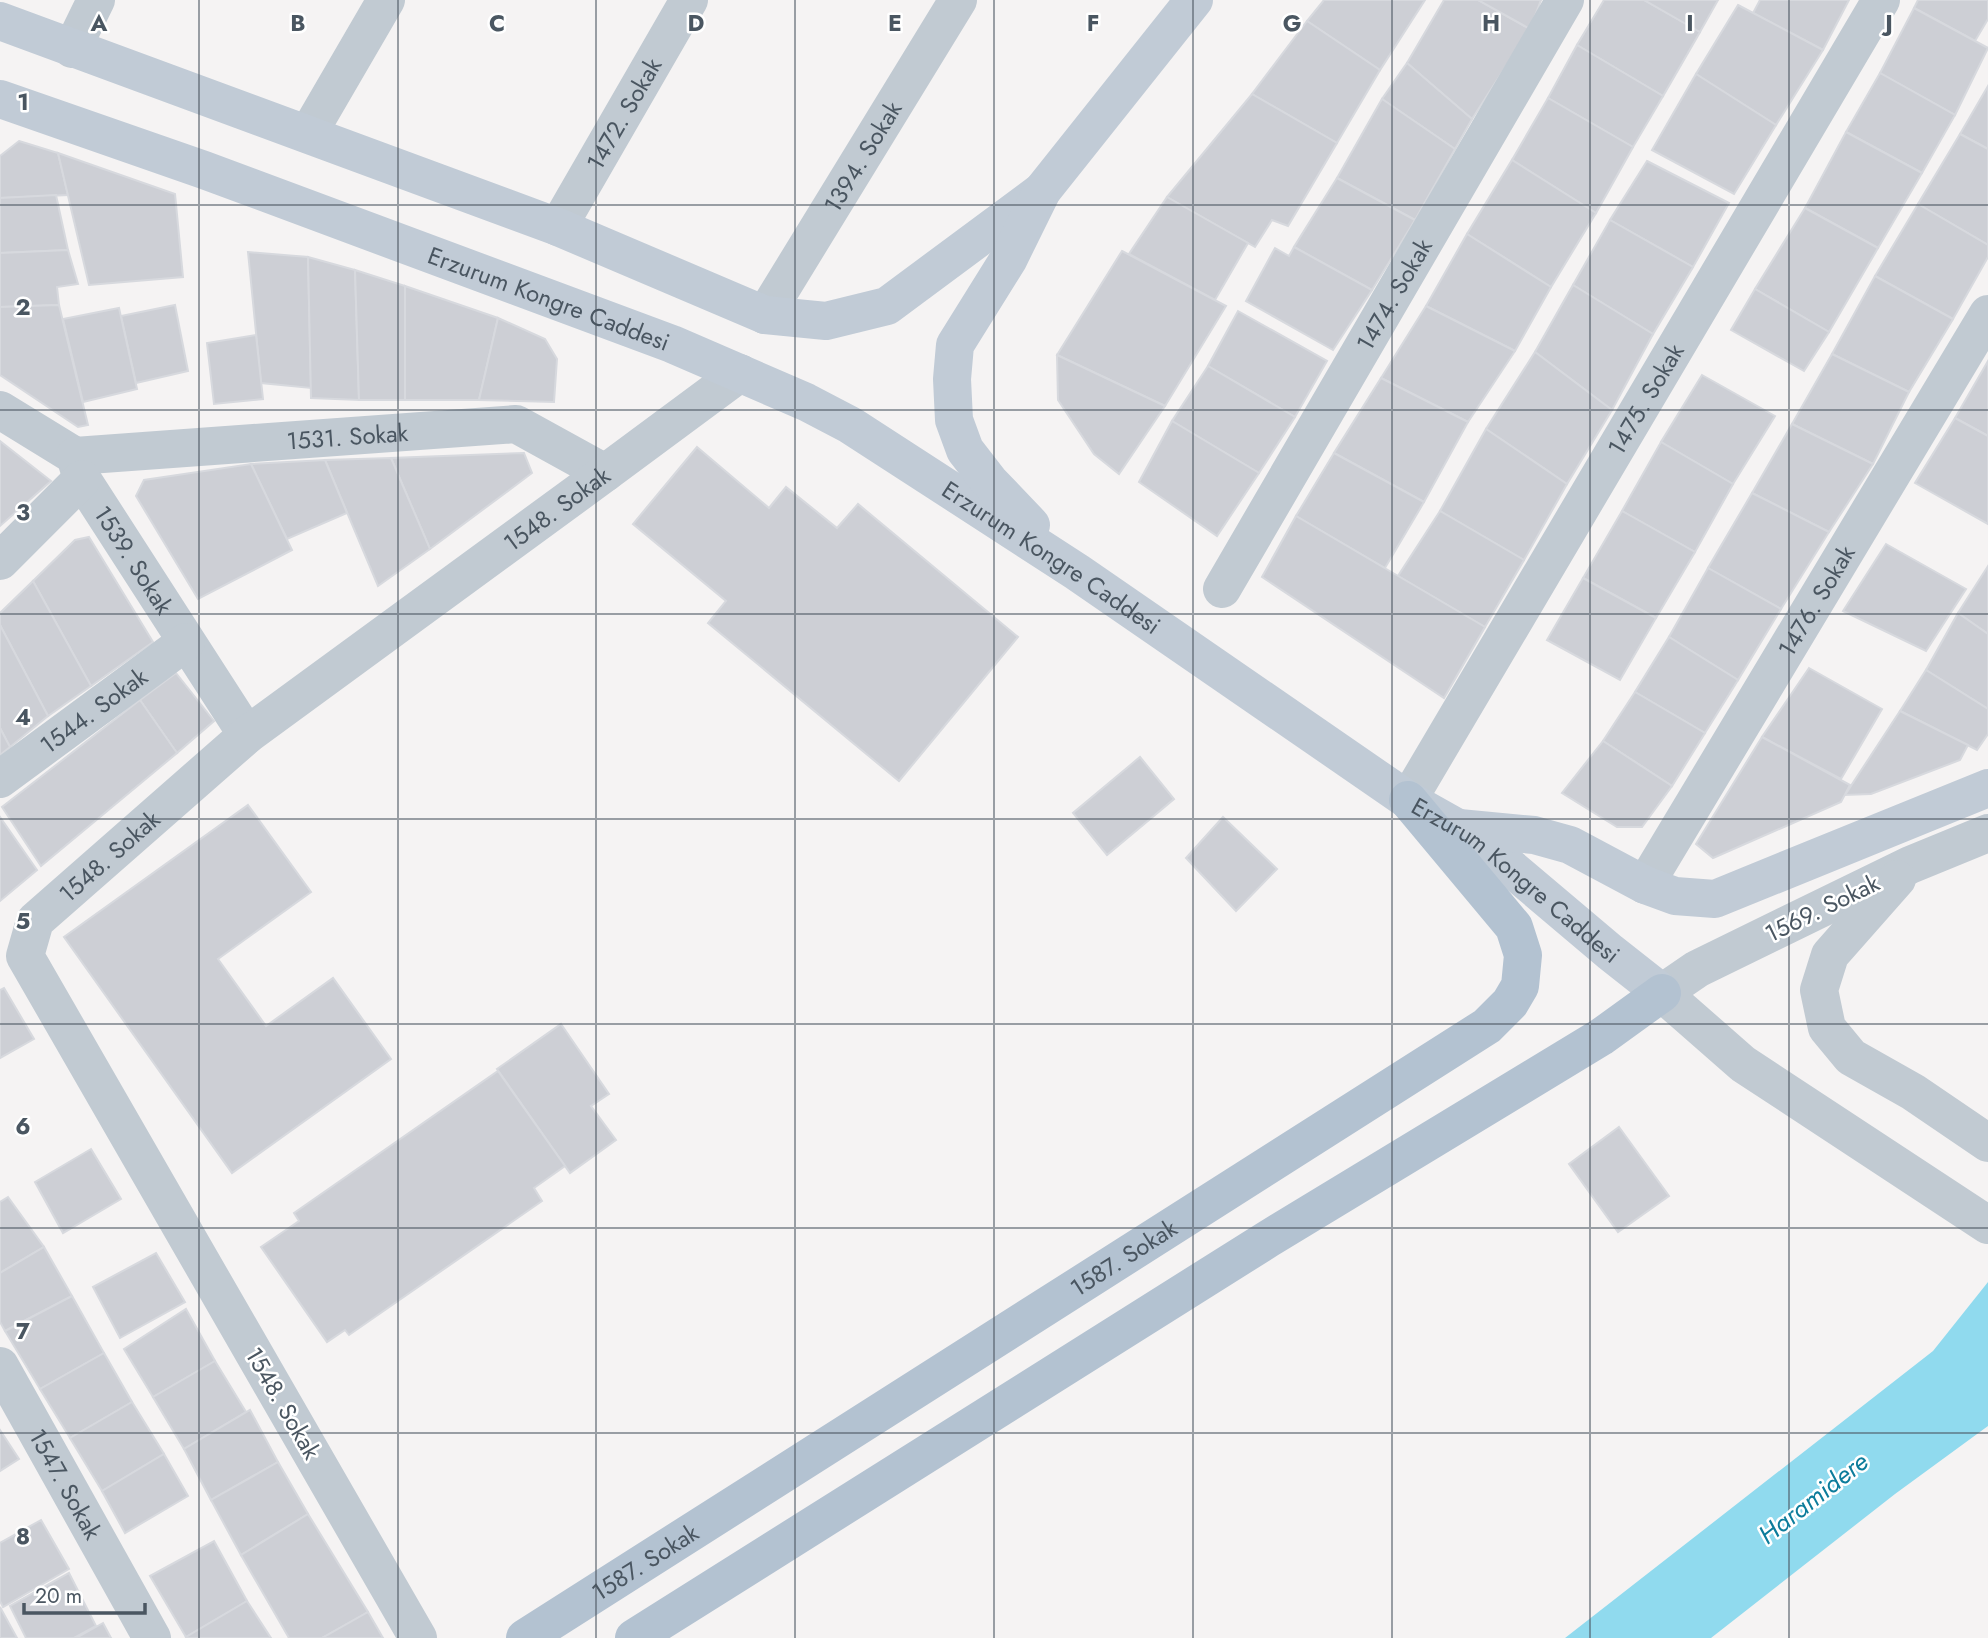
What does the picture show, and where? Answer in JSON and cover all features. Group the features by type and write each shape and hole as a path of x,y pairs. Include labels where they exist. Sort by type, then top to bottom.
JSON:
{"main road":[{"path":"1077,572 989,481 965,450 954,420 952,379 955,345 1008,260 1042,191 1194,0"},
{"path":"0,21 558,227 765,315 826,321 887,306 1042,191"},
{"name":"Erzurum Kongre Caddesi","path":"0,99 217,175 672,344 806,402 850,425 1077,572 1408,800 1474,837 1662,993"},
{"path":"1459,828 1534,835 1570,845 1645,885 1675,896 1714,899 1984,784"},
{"name":"1587. Sokak","path":"524,1638 1487,1026 1510,1003 1520,986 1523,955 1514,927 1408,800"},
{"path":"634,1638 1268,1240 1601,1037 1662,993"}],"street":[{"path":"72,49 96,0"},
{"path":"308,134 386,0"},
{"name":"1472. Sokak","path":"558,227 689,0"},
{"name":"1394. Sokak","path":"765,315 958,0"},
{"name":"1474. Sokak","path":"1222,589 1565,0"},
{"name":"1475. Sokak","path":"1408,800 1881,0"},
{"name":"1476. Sokak","path":"1645,885 1988,314"},
{"name":"1548. Sokak","path":"418,1638 25,956 35,921 247,735 740,373"},
{"name":"1539. Sokak","path":"0,410 79,468 186,642 247,735"},
{"name":"1531. Sokak","path":"79,468 516,424 605,474"},
{"path":"0,561 79,468"},
{"name":"1544. Sokak","path":"0,779 186,642"},
{"name":"1569. Sokak","path":"1662,993 1696,969 1910,865 1988,833"},
{"path":"1910,865 1830,956 1819,990 1827,1028 1852,1056 1913,1092 1988,1143"},
{"name":"Erzurum Kongre Caddesi","path":"1662,993 1743,1064 1988,1225"},
{"name":"1547. Sokak","path":"0,1366 152,1638"}],"water":[{"name":"Haramidere","path":"1988,1282 1988,1426 1895,1494 1711,1638 1565,1638 1933,1351"}],"building":[{"path":"1324,0 1425,0 1380,70 1307,21"},
{"path":"1444,0 1478,0 1530,29 1472,119 1407,63"},
{"path":"1478,0 1541,0 1530,29"},
{"path":"1604,0 1644,0 1700,32 1663,96 1577,45"},
{"path":"1644,0 1718,0 1700,32"},
{"path":"1760,0 1849,0 1823,50 1753,13"},
{"path":"1918,0 1988,0 1988,19 1975,41 1914,8"},
{"path":"1738,5 1823,50 1776,125 1696,74"},
{"path":"1914,8 1988,48 1955,115 1880,73"},
{"path":"1307,21 1380,70 1337,143 1252,94"},
{"path":"1577,45 1663,96 1633,147 1548,98"},
{"path":"1407,63 1472,119 1455,149 1382,99"},
{"path":"1880,73 1955,115 1922,173 1846,132"},
{"path":"1696,74 1776,125 1734,194 1652,150"},
{"path":"1988,86 1988,149 1960,134"},
{"path":"1252,94 1337,143 1288,226 1272,220 1255,247 1167,197"},
{"path":"1548,98 1633,147 1596,213 1512,160"},
{"path":"1382,99 1455,149 1415,220 1337,178"},
{"path":"1846,132 1922,173 1878,248 1805,208"},
{"path":"1960,134 1988,149 1988,245 1918,204"},
{"path":"19,141 58,153 68,195 0,198 0,156"},
{"path":"58,153 175,194 183,277 89,285"},
{"path":"1512,160 1596,213 1551,287 1467,234"},
{"path":"1647,161 1729,203 1693,267 1610,220"},
{"path":"1337,178 1415,220 1372,290 1294,247"},
{"path":"56,195 68,250 0,253 0,198"},
{"path":"1167,197 1248,243 1215,300 1129,254"},
{"path":"1918,204 1988,245 1988,257 1953,319 1875,276"},
{"path":"1805,208 1878,248 1829,332 1755,289"},
{"path":"1610,220 1693,267 1653,334 1573,285"},
{"path":"1467,234 1551,287 1515,351 1426,306"},
{"path":"1294,247 1372,290 1333,350 1246,301 1275,248 1289,256"},
{"path":"68,250 78,284 57,287 59,305 0,307 0,253"},
{"path":"1122,251 1226,306 1165,406 1057,355"},
{"path":"248,252 308,257 311,388 261,383"},
{"path":"308,257 355,270 359,400 311,398"},
{"path":"355,270 405,286 405,400 359,400"},
{"path":"1875,276 1953,319 1909,392 1832,354"},
{"path":"1573,285 1653,334 1612,410 1535,352"},
{"path":"405,286 498,318 479,400 405,400"},
{"path":"1755,289 1829,332 1804,371 1731,330"},
{"path":"59,305 88,425 78,427 0,375 0,307"},
{"path":"175,305 188,371 136,383 121,316"},
{"path":"1426,306 1515,351 1468,422 1381,378"},
{"path":"119,308 137,389 83,402 63,319"},
{"path":"1238,311 1327,361 1295,417 1208,366"},
{"path":"498,318 545,339 557,359 554,402 479,400"},
{"path":"256,335 263,399 214,404 207,343"},
{"path":"1535,352 1612,410 1567,484 1486,429"},
{"path":"1832,354 1909,392 1873,464 1792,424"},
{"path":"1057,355 1165,406 1119,474 1094,454 1058,400"},
{"path":"1988,361 1988,436 1955,418"},
{"path":"1208,366 1295,417 1259,473 1172,421"},
{"path":"1702,375 1775,416 1733,484 1661,442"},
{"path":"1381,378 1468,422 1424,502 1334,453"},
{"path":"1955,418 1988,436 1988,524 1915,483"},
{"path":"1172,421 1259,473 1217,536 1139,482"},
{"path":"1792,424 1873,464 1829,532 1752,493"},
{"path":"1486,429 1567,484 1524,560 1440,511"},
{"path":"0,441 51,481 0,526"},
{"path":"1661,442 1733,484 1695,552 1622,511"},
{"path":"697,447 769,508 786,487 837,528 858,504 1018,637 899,781 708,623 726,601 633,524"},
{"path":"524,453 532,473 430,549 391,458"},
{"path":"1334,453 1424,502 1385,568 1296,516"},
{"path":"391,458 430,549 378,586 325,460"},
{"path":"325,460 347,513 287,539 251,464"},
{"path":"251,464 292,550 198,599 136,496 144,480"},
{"path":"1752,493 1829,532 1781,609 1708,568"},
{"path":"1440,511 1524,560 1485,627 1398,576"},
{"path":"1622,511 1695,552 1656,618 1583,578"},
{"path":"1296,516 1485,627 1444,698 1262,577"},
{"path":"89,537 153,642 91,686 33,581 75,540"},
{"path":"1886,544 1966,589 1926,651 1843,611"},
{"path":"1988,566 1988,634 1958,613"},
{"path":"1708,568 1781,609 1738,680 1669,637"},
{"path":"1583,578 1656,618 1620,680 1547,640"},
{"path":"33,581 91,686 48,716 0,625 0,613"},
{"path":"1958,613 1988,634 1988,709 1926,670"},
{"path":"0,625 48,716 10,747 0,728"},
{"path":"1669,637 1738,680 1705,733 1635,692"},
{"path":"1809,668 1882,709 1841,779 1762,737"},
{"path":"1926,670 1988,709 1988,734 1977,750 1900,711"},
{"path":"176,673 214,721 177,753 140,700"},
{"path":"1635,692 1705,733 1672,786 1603,741"},
{"path":"140,700 177,753 41,866 2,807"},
{"path":"1900,711 1968,745 1960,760 1871,794 1845,795"},
{"path":"0,728 10,747 0,755"},
{"path":"1762,737 1850,785 1841,802 1713,858 1696,844"},
{"path":"1603,741 1672,786 1642,827 1617,827 1562,793"},
{"path":"1140,757 1174,799 1107,855 1073,813"},
{"path":"248,805 311,892 218,959 266,1026 333,978 391,1059 232,1173 64,937"},
{"path":"0,817 37,870 0,901"},
{"path":"1223,817 1277,869 1236,911 1186,858"},
{"path":"4,988 34,1039 0,1058 0,990"},
{"path":"561,1024 609,1094 591,1106 616,1140 570,1173 497,1069"},
{"path":"498,1071 565,1166 534,1188 542,1201 349,1335 345,1330 327,1342 261,1247 299,1221 294,1213"},
{"path":"1619,1127 1669,1196 1618,1232 1569,1164"},
{"path":"91,1149 121,1199 63,1233 35,1182"},
{"path":"8,1197 44,1247 0,1273 0,1202"},
{"path":"44,1247 72,1296 5,1331 0,1322 0,1273"},
{"path":"156,1253 185,1302 120,1338 93,1287"},
{"path":"72,1296 104,1353 40,1389 5,1331"},
{"path":"186,1309 215,1361 153,1397 124,1349"},
{"path":"104,1353 132,1402 70,1438 40,1389"},
{"path":"215,1361 246,1412 184,1449 153,1397"},
{"path":"132,1402 164,1454 102,1491 70,1438"},
{"path":"250,1410 278,1462 211,1500 184,1449"},
{"path":"0,1430 19,1459 0,1471"},
{"path":"164,1454 188,1496 125,1533 102,1491"},
{"path":"278,1462 308,1514 241,1555 211,1500"},
{"path":"308,1514 368,1612 322,1638 289,1638 241,1555"},
{"path":"41,1520 69,1569 3,1607 0,1601 0,1543"},
{"path":"214,1541 247,1601 186,1637 150,1576"},
{"path":"69,1573 96,1626 74,1638 26,1638 10,1606"},
{"path":"247,1601 271,1638 186,1637"},
{"path":"0,1607 17,1638 0,1638"},
{"path":"368,1612 383,1638 322,1638"},
{"path":"103,1623 111,1638 76,1638"}]}
